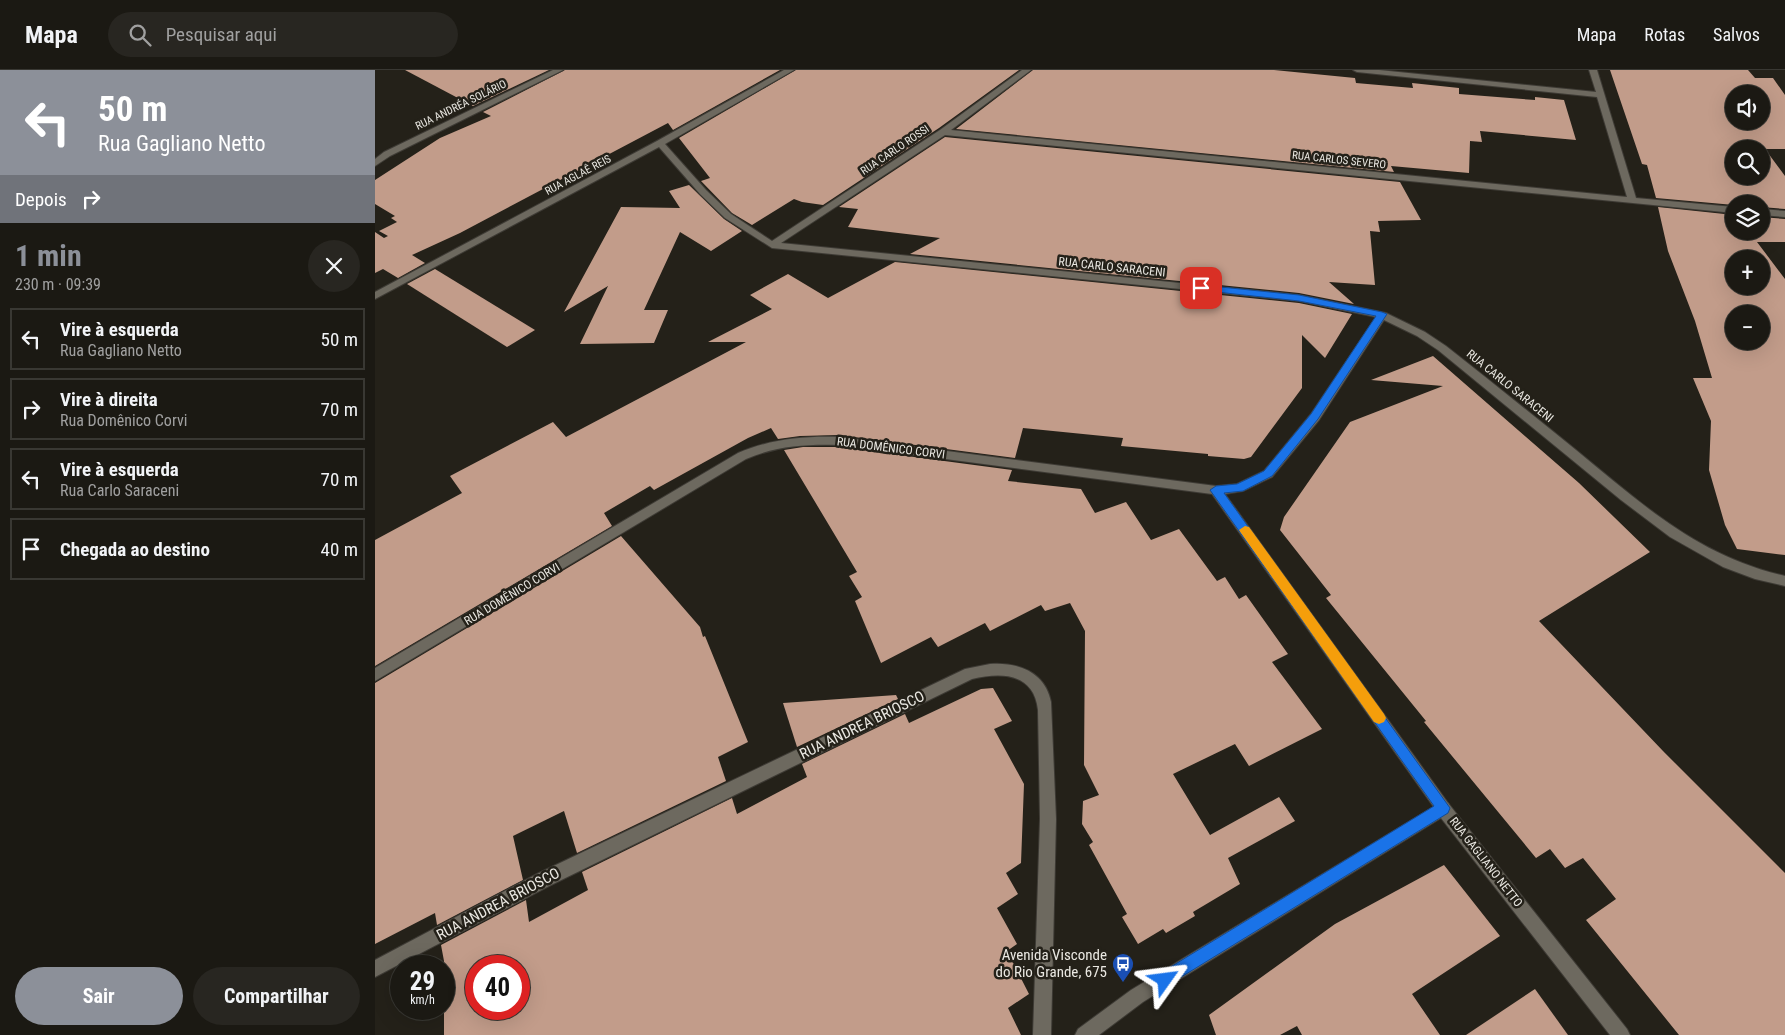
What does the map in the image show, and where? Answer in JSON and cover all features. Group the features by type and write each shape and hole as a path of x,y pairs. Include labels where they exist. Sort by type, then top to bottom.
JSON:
{"street":[{"name":"RUA ANDRÉA SOLÁRIO","path":"375,163 387,154 559,70"},
{"name":"RUA AGLAÊ REIS","path":"375,296 660,143 790,70"},
{"name":"RUA CARLO ROSSI","path":"772,245 943,132 1027,70"},
{"path":"1357,70 1600,94"},
{"path":"1593,70 1632,200"},
{"name":"RUA CARLOS SEVERO","path":"943,132 1725,209"},
{"name":"RUA CARLO SARACENI","path":"660,143 703,192 729,216 772,245 1299,298 1382,314 1421,334 1442,348 1637,506 1704,553 1734,568 1765,578 1785,581"},
{"path":"375,158 387,154"},
{"path":"1782,214 1785,222"},
{"name":"RUA DOMÊNICO CORVI","path":"375,676 742,456 775,444 802,440 839,441 1216,490 1239,488 1268,474 1315,417 1382,314"},
{"name":"RUA GAGLIANO NETTO","path":"1216,490 1443,808 1621,1035"},
{"name":"RUA ANDREA BRIOSCO","path":"375,969 543,880 970,673 993,668 1011,670 1027,678 1042,692 1046,716 1049,811 1042,1035"},
{"path":"1084,1035 1137,996 1443,808"}],"building":[{"path":"405,70 549,70 473,106"},
{"path":"565,70 780,70 673,130 668,123 460,233 412,255 425,263 398,278 383,269 375,273 375,232 384,238 388,236 379,231 397,222 391,218 395,216 375,204 375,180 440,138 491,116 483,112"},
{"path":"796,70 1019,70 939,128 823,205 794,199 752,225 732,213 701,181 710,178 679,138"},
{"path":"1033,70 1274,70 1355,78 1356,83 1413,88 1412,83 1459,88 1459,94 1535,100 1535,97 1564,100 1576,140 1480,131 1482,142 1470,141 1469,173 1391,166 1394,172 956,129"},
{"path":"1610,70 1748,70 1755,78 1773,78 1785,95 1785,149 1770,149 1770,140 1725,140 1725,185 1770,185 1770,156 1785,176 1785,209 1770,208 1770,195 1725,195 1725,204 1656,198 1647,165 1642,164"},
{"path":"945,137 1400,182 1421,220 1378,221 1380,232 1370,231 1375,285 1329,282 1354,304 1299,293 910,254 940,238 848,227 858,209 839,207"},
{"path":"689,185 724,219 742,231 711,251 680,232 644,310 668,310 654,343 580,344 608,286 564,312 621,207 680,208 669,191"},
{"path":"1658,207 1725,214 1725,240 1770,240 1770,218 1785,219 1785,242 1757,242 1763,250 1725,250 1725,295 1770,295 1770,259 1785,279 1785,555 1737,549 1725,525 1709,470 1711,421 1693,378 1712,378 1695,321 1668,251"},
{"path":"895,262 1299,303 1352,314 1325,358 1302,335 1302,388 1251,457 1244,459 1208,456 1208,454 1121,446 1123,438 1023,428 1015,458 839,435 800,436 778,439 771,428 748,438 654,490 650,486 604,513 612,526 375,666 375,540 462,493 450,476 553,422 566,437 746,342 708,342 772,309 750,295 788,274 828,298"},
{"path":"435,269 535,330 507,347 407,284"},
{"path":"1433,356 1579,483 1650,552 1539,621 1663,751 1785,873 1785,1035 1679,1035 1586,920 1616,899 1583,858 1565,868 1550,849 1536,858 1424,722 1426,721 1326,598 1331,595 1280,530 1284,517 1350,422 1443,386 1371,380"},
{"path":"803,447 839,447 1012,470 1008,481 1081,489 1095,513 1126,502 1151,540 1179,529 1217,581 1225,577 1239,599 1246,595 1288,654 1272,662 1322,729 1249,766 1235,744 1173,774 1210,835 1279,797 1295,821 1228,858 1240,884 1193,912 1195,916 1166,933 1163,929 1138,944 1122,917 1127,914 1089,845 1093,842 1082,824 1083,801 1099,795 1084,765 1085,631 1070,603 1045,611 1041,605 990,631 985,623 938,647 931,637 881,663 855,601 862,597 849,576 857,572 784,450"},
{"path":"621,536 700,627 703,637 705,636 748,742 718,757 726,781 577,853 564,811 513,836 523,880 437,925 435,913 375,944 375,683"},
{"path":"993,688 1012,721 994,729 1024,784 1021,863 1006,873 1018,894 997,908 1017,944 1007,951 1029,994 1008,1008 1021,1035 444,1035 444,1020 455,1020 455,955 443,955 441,945 526,900 529,922 588,890 582,872 732,798 737,814 807,777 802,764 905,714 909,723 981,689"},
{"path":"896,695 898,699 797,747 783,703"},
{"path":"1444,865 1500,936 1412,994 1440,1035 1302,1035 1297,1026 1280,1035 1216,1035 1209,1015 1335,924"},
{"path":"1535,989 1568,1035 1466,1035"}],"slow traffic":[{"path":"1245,530 1379,718"}],"place":[{"name":"Avenida Visconde do Rio Grande, 675","path":"1123,983"}],"route":[{"path":"1165,980 1443,808 1216,490 1239,488 1268,474 1315,417 1382,314 1299,298 1201,288"}]}
